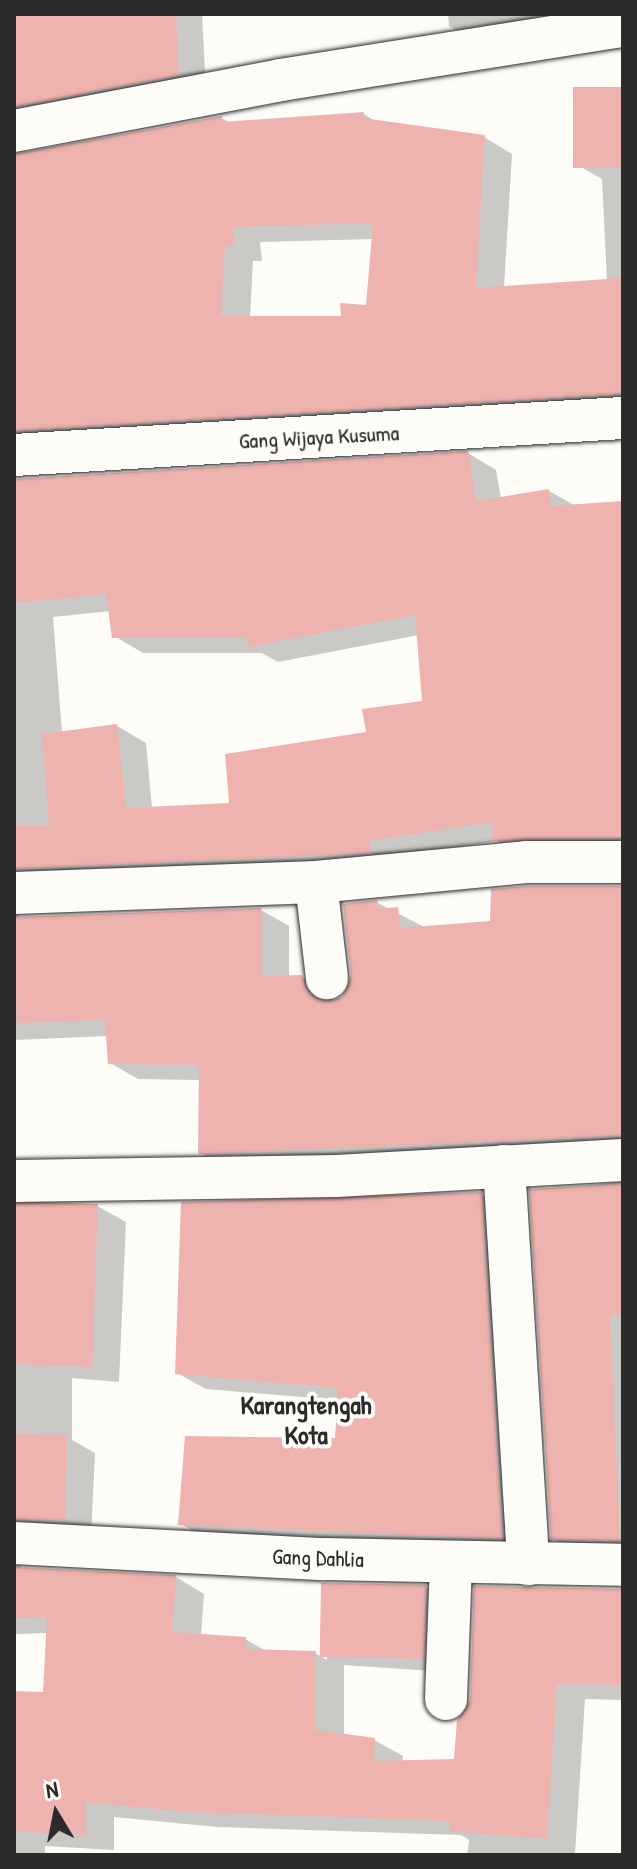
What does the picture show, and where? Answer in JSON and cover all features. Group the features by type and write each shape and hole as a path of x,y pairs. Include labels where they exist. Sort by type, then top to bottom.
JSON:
{"street":[{"path":"14,131 266,83 623,26"},
{"name":"Gang Wijaya Kusuma","path":"14,455 623,418"},
{"path":"14,893 316,882 526,862 623,862"},
{"path":"316,882 327,978"},
{"path":"14,1181 336,1176 623,1160"},
{"path":"504,1166 528,1564"},
{"name":"Gang Dahlia","path":"14,1543 451,1563 623,1565"},
{"path":"446,1699 451,1563"}],"building":[{"path":"14,14 176,14 179,75 14,107"},
{"path":"573,87 623,87 623,168 573,168"},
{"path":"364,112 363,118 485,135 476,288 623,278 623,394 14,431 14,154 222,116 222,122","holes":["373,223 366,305 340,303 341,316 221,316 225,246 234,245 233,227"]},
{"path":"468,451 476,501 549,489 551,506 623,501 623,838 492,841 493,822 369,841 371,853 14,869 14,826 49,826 42,734 117,724 126,808 229,803 225,754 366,732 362,709 422,701 415,615 248,647 246,638 112,638 106,594 14,603 16,479"},
{"path":"623,886 623,1136 198,1154 199,1065 108,1064 105,1020 17,1023 14,917 261,908 261,976 302,975 308,993 329,1002 342,997 351,976 343,904 377,900 378,909 398,907 400,928 490,921 491,889"},
{"path":"623,1184 623,1314 610,1315 620,1541 551,1540 529,1189"},
{"path":"482,1192 502,1539 178,1525 185,1436 335,1438 338,1388 175,1374 181,1202"},
{"path":"14,1201 98,1204 92,1367 14,1364"},
{"path":"14,1434 67,1435 66,1520 14,1519"},
{"path":"14,1567 176,1575 172,1632 246,1637 245,1649 316,1651 316,1730 375,1738 374,1761 454,1759 457,1720 470,1700 474,1586 623,1589 623,1685 557,1684 547,1839 449,1831 450,1821 187,1812 86,1802 86,1835 14,1831 14,1691 43,1692 47,1617 14,1618"},
{"path":"321,1583 426,1585 425,1659 320,1657"}],"district":[{"name":"Karangtengah Kota","path":"306,1420"}]}
